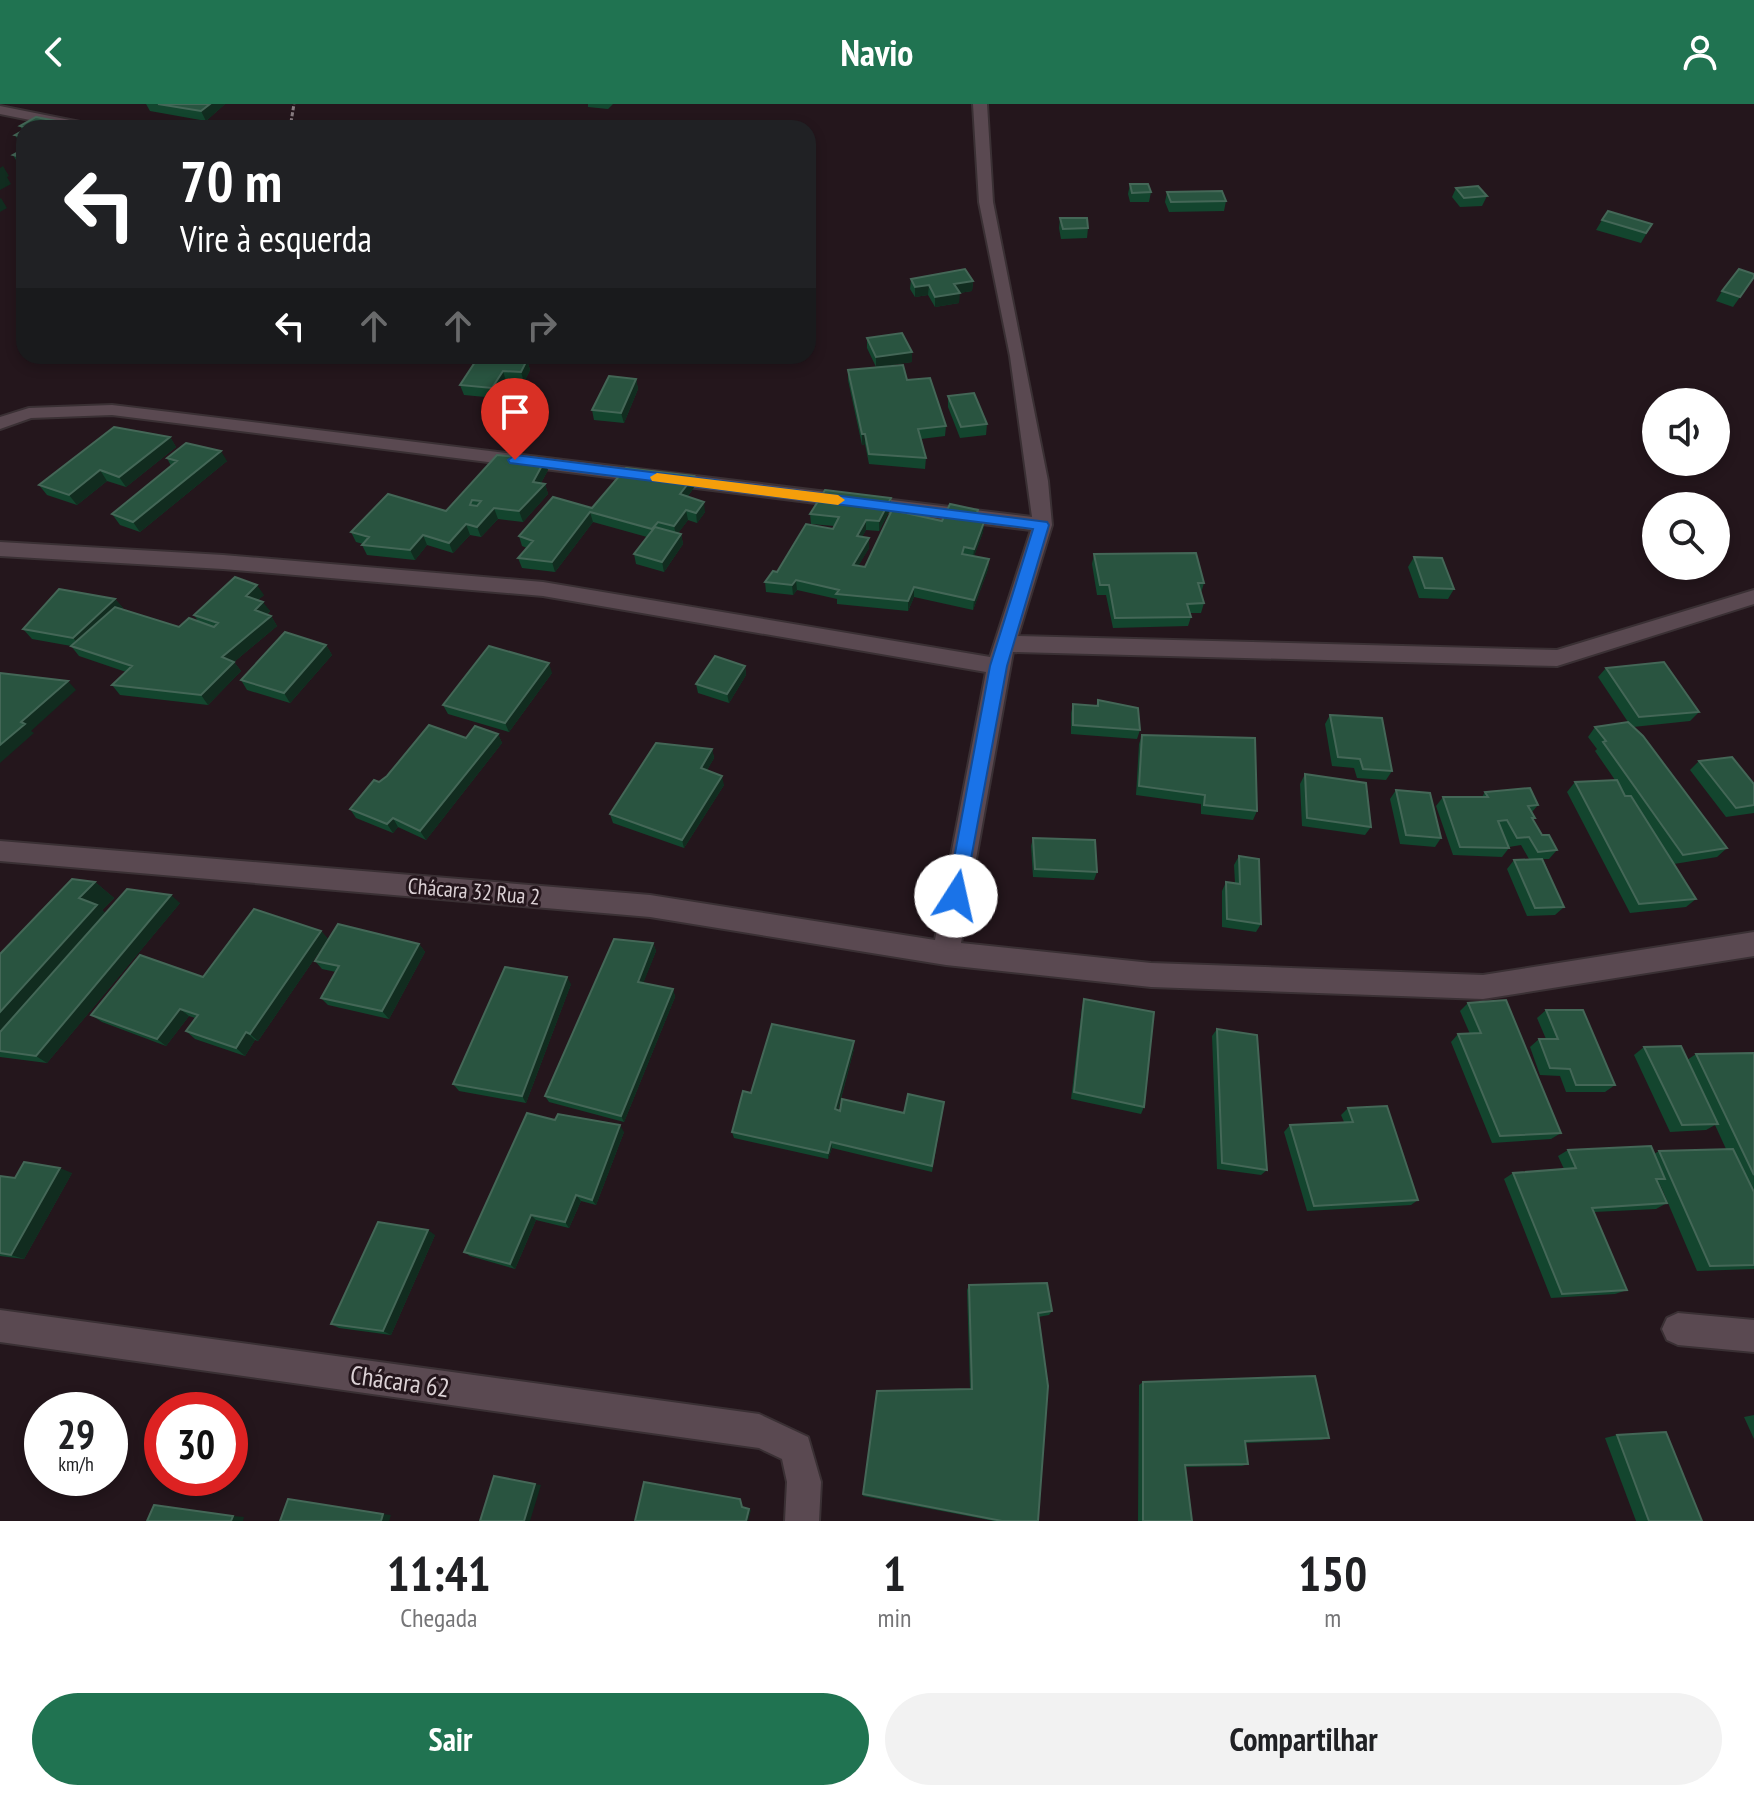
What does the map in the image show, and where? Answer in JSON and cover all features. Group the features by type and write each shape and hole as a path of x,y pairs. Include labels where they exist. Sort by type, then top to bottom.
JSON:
{"street":[{"path":"946,953 998,666 1042,525 1039,481 1018,356 986,202 980,145 980,104"},
{"path":"4,114 41,120"},
{"path":"0,423 29,413 112,410 1042,525"},
{"path":"0,549 223,562 543,589 998,666"},
{"path":"1005,644 1557,658 1754,597"},
{"name":"Chácara 32 Rua 2","path":"0,851 650,906 946,953 1151,975 1483,987 1754,944"},
{"name":"Chácara 62","path":"0,1326 744,1428 781,1439 796,1449 804,1482 802,1521"},
{"path":"1678,1329 1754,1336"}],"building":[{"path":"158,104 210,104 201,111"},
{"path":"1130,184 1148,184 1151,192 1132,193"},
{"path":"1478,186 1487,196 1464,198 1456,188"},
{"path":"1222,191 1226,201 1171,202 1167,192"},
{"path":"1608,211 1652,224 1646,233 1602,220"},
{"path":"1060,218 1087,218 1088,228 1063,229"},
{"path":"965,269 973,281 954,284 960,293 935,297 929,285 915,287 911,279"},
{"path":"1739,269 1754,274 1740,297 1722,291"},
{"path":"902,333 912,352 876,357 867,338"},
{"path":"474,364 525,364 521,372 503,371 492,388 460,385"},
{"path":"903,365 907,380 930,378 946,426 918,429 926,458 869,454 865,434 862,434 848,370"},
{"path":"609,376 636,379 621,413 592,410"},
{"path":"974,393 987,424 961,427 948,396"},
{"path":"114,427 170,437 119,477 100,470 69,495 39,485"},
{"path":"186,443 221,451 133,522 112,514 177,461 167,458"},
{"path":"497,455 545,460 533,482 545,484 519,511 494,508 477,527 466,524 449,543 423,535 410,550 362,545 369,537 351,532 388,494 446,511","holes":["472,500 481,501 477,506 470,505"]},
{"path":"626,468 694,476 680,494 704,502 696,513 686,510 674,526 658,522 652,529 590,512 552,562 518,558 533,541 519,536 553,497 592,508"},
{"path":"825,490 891,498 879,521 866,520 857,536 869,538 853,565 865,567 892,510 942,521 950,504 978,510 974,520 984,522 974,549 964,547 962,554 989,559 974,600 914,587 908,601 836,594 839,590 796,580 792,585 765,582 773,571 777,572 806,524 833,529 839,517 810,514"},
{"path":"655,527 681,534 662,562 634,554"},
{"path":"1196,553 1204,583 1198,583 1204,603 1187,604 1191,617 1115,618 1109,585 1100,585 1094,554"},
{"path":"1414,557 1442,558 1454,589 1425,588"},
{"path":"235,577 257,585 246,596 263,602 255,610 271,616 222,657 234,662 201,695 112,685 132,666 71,646 115,607 179,627 189,618 214,627 218,623 194,615"},
{"path":"59,589 115,599 73,638 23,629"},
{"path":"285,632 326,645 284,693 241,680"},
{"path":"489,646 549,663 505,723 443,705"},
{"path":"715,656 745,666 727,694 696,684"},
{"path":"1664,662 1699,712 1639,717 1606,668"},
{"path":"0,673 68,681 0,745"},
{"path":"1098,700 1138,708 1140,730 1073,725 1073,704 1098,706"},
{"path":"1330,715 1382,718 1392,771 1363,769 1360,759 1338,757"},
{"path":"1628,722 1643,736 1727,848 1683,855 1595,727"},
{"path":"429,725 466,738 475,726 498,734 420,831 393,818 387,824 350,809 374,780 379,782 387,776"},
{"path":"1142,735 1255,738 1257,811 1204,805 1205,795 1139,786"},
{"path":"656,743 712,749 701,768 722,776 682,840 610,814"},
{"path":"1732,757 1754,784 1754,805 1736,808 1699,761"},
{"path":"1305,774 1366,783 1371,827 1307,818"},
{"path":"1617,780 1625,796 1631,796 1696,899 1639,904 1575,782"},
{"path":"1530,788 1538,805 1528,806 1535,818 1532,818 1542,835 1549,835 1557,850 1538,852 1529,837 1517,838 1507,820 1498,821 1509,848 1460,847 1443,797 1488,797 1485,792"},
{"path":"1396,790 1430,793 1441,838 1406,835"},
{"path":"1033,838 1095,840 1097,872 1035,869"},
{"path":"1239,856 1259,859 1261,924 1227,919 1226,882 1240,884"},
{"path":"1542,859 1564,907 1535,908 1514,860"},
{"path":"72,879 95,882 79,898 97,905 0,1012 0,954"},
{"path":"127,889 171,895 36,1056 0,1051 0,1032"},
{"path":"254,909 321,931 250,1034 246,1032 236,1048 186,1031 198,1015 180,1009 157,1039 91,1015 140,955 203,977"},
{"path":"338,924 419,944 382,1011 321,998 339,966 315,961"},
{"path":"614,939 653,943 638,982 673,989 621,1116 545,1096"},
{"path":"505,967 567,977 522,1096 453,1084"},
{"path":"1084,999 1154,1012 1144,1107 1074,1092"},
{"path":"1506,1000 1561,1133 1500,1136 1458,1034 1481,1033 1468,1003"},
{"path":"1546,1010 1583,1010 1615,1085 1576,1085 1570,1069 1550,1068 1539,1039 1558,1039"},
{"path":"772,1024 854,1041 835,1109 840,1111 842,1099 904,1113 908,1094 944,1102 932,1166 831,1142 828,1153 732,1132 743,1091 751,1093"},
{"path":"1217,1029 1257,1035 1267,1170 1222,1163"},
{"path":"1681,1046 1718,1124 1682,1125 1644,1047"},
{"path":"1754,1053 1754,1175 1696,1054"},
{"path":"1387,1106 1418,1200 1314,1206 1290,1125 1353,1122 1348,1108"},
{"path":"527,1113 555,1120 558,1114 620,1125 592,1200 576,1195 565,1222 531,1215 510,1264 464,1252"},
{"path":"1651,1146 1665,1179 1656,1179 1667,1203 1592,1208 1627,1290 1562,1294 1513,1173 1576,1168 1568,1150"},
{"path":"1733,1149 1754,1192 1754,1265 1710,1266 1659,1151"},
{"path":"24,1162 60,1168 11,1255 0,1253 0,1176 15,1178"},
{"path":"378,1222 428,1230 383,1331 331,1324"},
{"path":"1047,1283 1052,1311 1038,1313 1048,1386 1038,1521 1002,1521 863,1494 877,1391 972,1389 969,1285"},
{"path":"1315,1376 1329,1438 1245,1441 1248,1464 1185,1465 1192,1521 1143,1521 1143,1382"},
{"path":"1666,1432 1702,1521 1649,1521 1617,1435"},
{"path":"494,1476 535,1484 524,1521 480,1521"},
{"path":"644,1482 740,1499 742,1507 749,1509 746,1521 635,1521"},
{"path":"288,1499 383,1514 381,1521 280,1521"},
{"path":"154,1505 233,1516 231,1521 147,1521"}],"slow traffic":[{"path":"657,477 838,500"}],"route":[{"path":"515,460 1042,525 998,666 956,896"}]}
